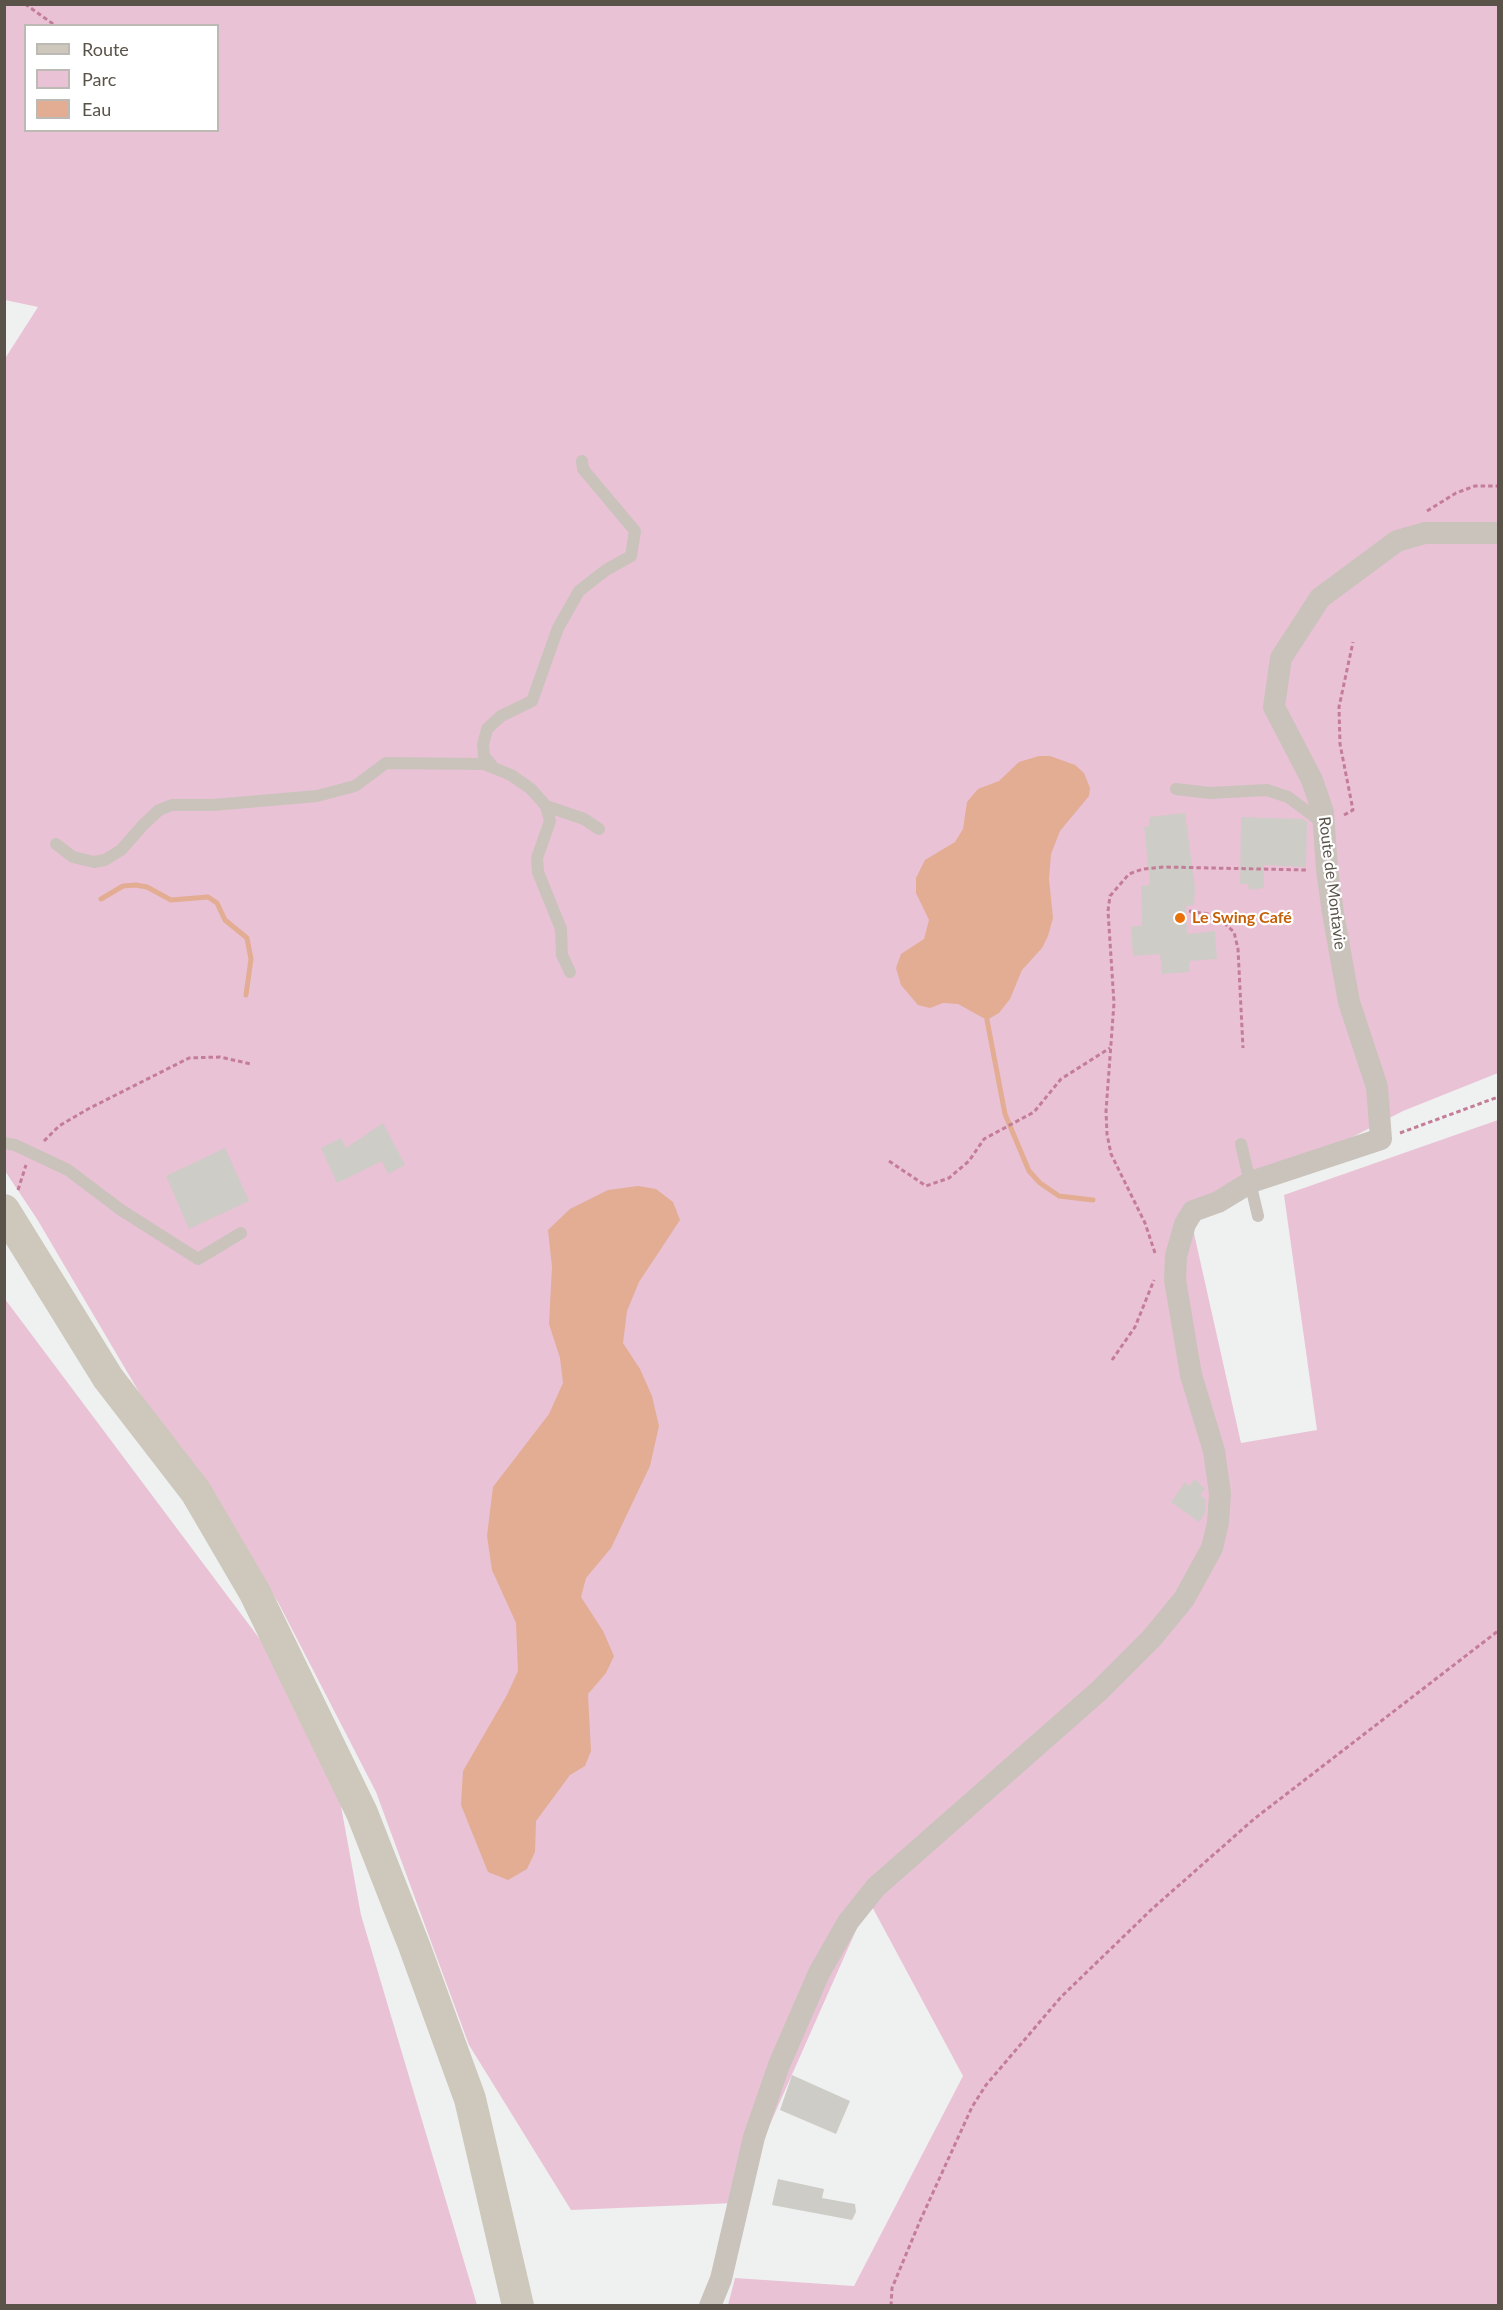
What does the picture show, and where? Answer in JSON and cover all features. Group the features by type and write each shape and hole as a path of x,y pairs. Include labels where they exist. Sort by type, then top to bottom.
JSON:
{"street":[{"name":"Route de Montavie","path":"1382,1139 1377,1087 1349,1002 1333,913 1324,824 1312,780 1274,707 1281,658 1320,598 1396,541 1425,533 1498,533"},
{"path":"710,2306 720,2279 754,2137 779,2065 819,1973 848,1922 876,1887 1100,1690 1151,1639 1185,1599 1212,1548 1218,1523 1220,1493 1214,1451 1191,1375 1175,1280 1179,1239 1193,1211 1218,1202 1251,1182 1382,1139"},
{"path":"9,1218 108,1378 196,1492 255,1593 362,1813 416,1948 470,2099 518,2306"}],"lane":[{"path":"495,768 484,756 483,744 487,729 501,716 532,700 558,628 579,591 606,570 631,556 635,531 583,469 582,461"},
{"path":"56,843 74,857 94,862 105,860 121,850 159,810 172,805 213,805 317,796 355,786 386,763 484,764 511,775 531,789 546,806 584,819 599,829"},
{"path":"1176,789 1210,793 1267,790 1288,797 1324,824"},
{"path":"546,806 549,821 537,858 538,872 561,929 562,955 570,972"},
{"path":"4,1143 68,1170 121,1210 198,1259 241,1233"},
{"path":"1241,1144 1258,1216"}],"path":[{"path":"25,4 53,24"},
{"path":"1422,514 1456,493 1475,486 1498,486"},
{"path":"1157,1260 1144,1222 1111,1154 1106,1111 1114,1003 1108,910 1110,896 1129,874 1143,869 1164,867"},
{"path":"1189,911 1208,914 1222,921 1234,932 1238,949 1243,1048"},
{"path":"889,1161 901,1167 916,1181 926,1186 934,1184 962,1168 984,1139 1034,1112 1061,1078 1111,1048"},
{"path":"9,1218 32,1153 59,1126 189,1058 219,1057 251,1064"},
{"path":"1382,1139 1498,1096"},
{"path":"1112,1360 1135,1327 1155,1278"},
{"path":"891,2306 892,2288 972,2107 986,2085 1061,1997 1152,1909 1254,1819 1498,1631"}],"green space":[{"path":"5,5 1498,5 1498,1073 1403,1111 1191,1220 1241,1443 1317,1430 1284,1195 1498,1120 1498,2305 728,2305 735,2278 854,2286 963,2076 869,1901 735,2203 571,2210 469,2045 376,1792 278,1602 169,1443 37,1219 5,1171 4,360 38,307 5,300"},
{"path":"5,1299 280,1666 336,1779 361,1915 477,2305 5,2305"}],"water":[{"path":"1039,756 1050,756 1075,765 1084,773 1090,788 1089,796 1060,831 1051,854 1049,879 1053,918 1048,936 1042,948 1022,970 1010,999 999,1013 987,1020 958,1004 943,1003 930,1008 918,1005 901,985 896,968 901,954 924,939 929,920 916,893 916,878 925,860 955,842 963,829 967,802 978,789 999,781 1019,762"},
{"path":"638,1186 656,1189 673,1202 680,1220 639,1282 627,1311 623,1343 640,1369 652,1396 659,1426 650,1466 611,1548 586,1578 581,1597 603,1631 614,1656 606,1673 588,1694 591,1751 585,1766 570,1775 536,1821 535,1852 527,1869 508,1880 488,1872 461,1805 463,1771 507,1695 518,1671 516,1623 492,1570 487,1536 493,1487 549,1414 563,1383 560,1358 549,1324 552,1267 548,1230 570,1209 608,1190"}],"building":[{"path":"1185,813 1195,887 1194,905 1186,906 1187,934 1215,931 1217,959 1189,961 1189,972 1162,974 1160,954 1133,956 1131,926 1142,926 1141,886 1150,885 1144,827 1149,826 1149,817"},
{"path":"1241,817 1303,819 1307,822 1306,867 1264,865 1264,888 1249,890 1248,884 1240,884"},
{"path":"383,1123 405,1165 388,1174 382,1161 337,1183 321,1148 341,1138 346,1148"},
{"path":"225,1148 249,1201 189,1229 166,1176"},
{"path":"1195,1479 1205,1489 1200,1495 1206,1500 1205,1513 1199,1522 1171,1502 1185,1482 1189,1486"},
{"path":"792,2075 850,2101 836,2134 780,2110"},
{"path":"778,2179 824,2189 822,2198 855,2204 856,2212 852,2220 772,2205"}],"waterway":[{"path":"101,899 123,886 136,885 147,887 171,900 208,897 217,903 225,920 247,938 251,959 246,995"},
{"path":"987,1020 1005,1114 1029,1171 1040,1183 1059,1196 1093,1200"}],"place":[{"name":"Le Swing Café","path":"1180,918"}]}
